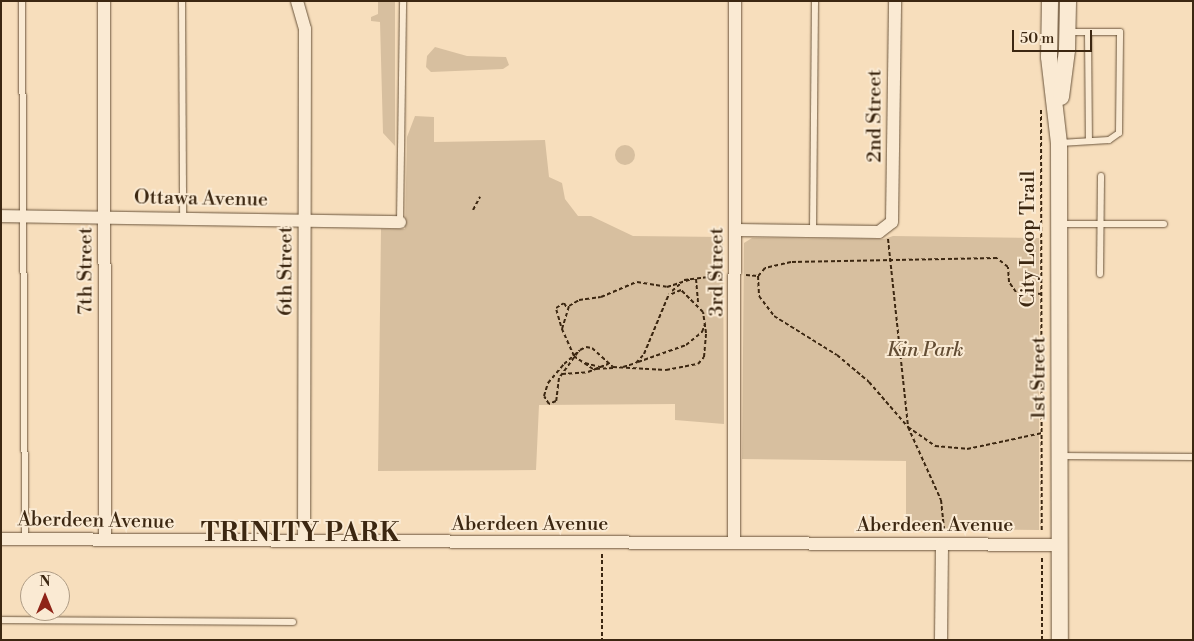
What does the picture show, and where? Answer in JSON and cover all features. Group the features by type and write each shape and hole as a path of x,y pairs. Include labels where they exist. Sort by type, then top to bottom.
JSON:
{"street":[{"name":"7th Street","path":"104,1 105,540"},
{"name":"6th Street","path":"297,1 305,29 304,541"},
{"name":"3rd Street","path":"734,544 735,1"},
{"name":"2nd Street","path":"887,233 894,215 895,1"},
{"name":"1st Street","path":"1050,1 1050,57 1058,117 1059,143 1060,640"},
{"name":"1st Street","path":"1058,117 1068,32 1068,1"},
{"name":"Ottawa Avenue","path":"1,216 183,217 400,222"},
{"path":"736,230 887,233"},
{"name":"Aberdeen Avenue","path":"1,538 734,544 1060,544"},
{"path":"941,640 942,544"}],"lane":[{"path":"22,1 25,216 25,539"},
{"path":"182,1 183,217"},
{"path":"400,222 403,1"},
{"path":"813,231 815,1"},
{"path":"1059,143 1109,140 1119,133 1120,32 1068,32"},
{"path":"1088,32 1089,141"},
{"path":"1100,274 1101,176"},
{"path":"1060,224 1164,224"},
{"path":"1061,456 1193,457"},
{"path":"1,620 293,622"}],"path":[{"name":"City Loop Trail","path":"1040,110 1042,536"},
{"path":"473,210 480,197"},
{"path":"887,233 908,427 941,500 944,531"},
{"path":"1042,294 1016,292 1009,282 1008,267 996,258 889,258 774,264 759,271 758,276 759,296 774,316 837,355 869,382 908,427 936,446 949,450 1042,434"},
{"path":"684,280 728,275"},
{"path":"742,275 758,276"},
{"path":"557,372 557,376 620,368 666,370 698,364 704,355 705,317 699,306 695,289 696,278"},
{"path":"596,370 574,356 562,329 556,308 564,303 606,296 637,282 667,287 692,279"},
{"path":"636,362 646,349 669,295 680,284"},
{"path":"669,295 681,290 699,306"},
{"path":"562,329 568,308 576,301"},
{"path":"564,303 568,308"},
{"path":"574,356 561,374 556,401 549,404 544,399 545,390 557,372 578,352 592,348 608,364 620,368 686,345 702,332 705,317"},
{"path":"581,361 607,369"},
{"path":"596,370 608,364"},
{"path":"602,552 602,640"},
{"path":"1042,553 1042,640"}],"green space":[{"path":"378,1 395,1 395,146 383,133 380,22 371,21 371,17 378,14"},
{"path":"435,47 467,56 506,57 509,65 503,69 431,72 426,67 427,56"},
{"path":"415,116 434,117 434,142 545,140 549,177 562,183 565,199 578,216 591,216 633,236 723,237 724,424 675,420 675,404 539,405 536,470 378,471 381,229 405,229 407,137"},
{"path":"625,145 632,148 635,155 632,162 625,165 618,162 615,155 618,148"},
{"name":"Kin Park","path":"893,236 1039,238 1039,530 906,529 906,461 742,459 744,243 752,238 884,239"}],"district":[{"name":"TRINITY PARK","path":"301,534"}]}
